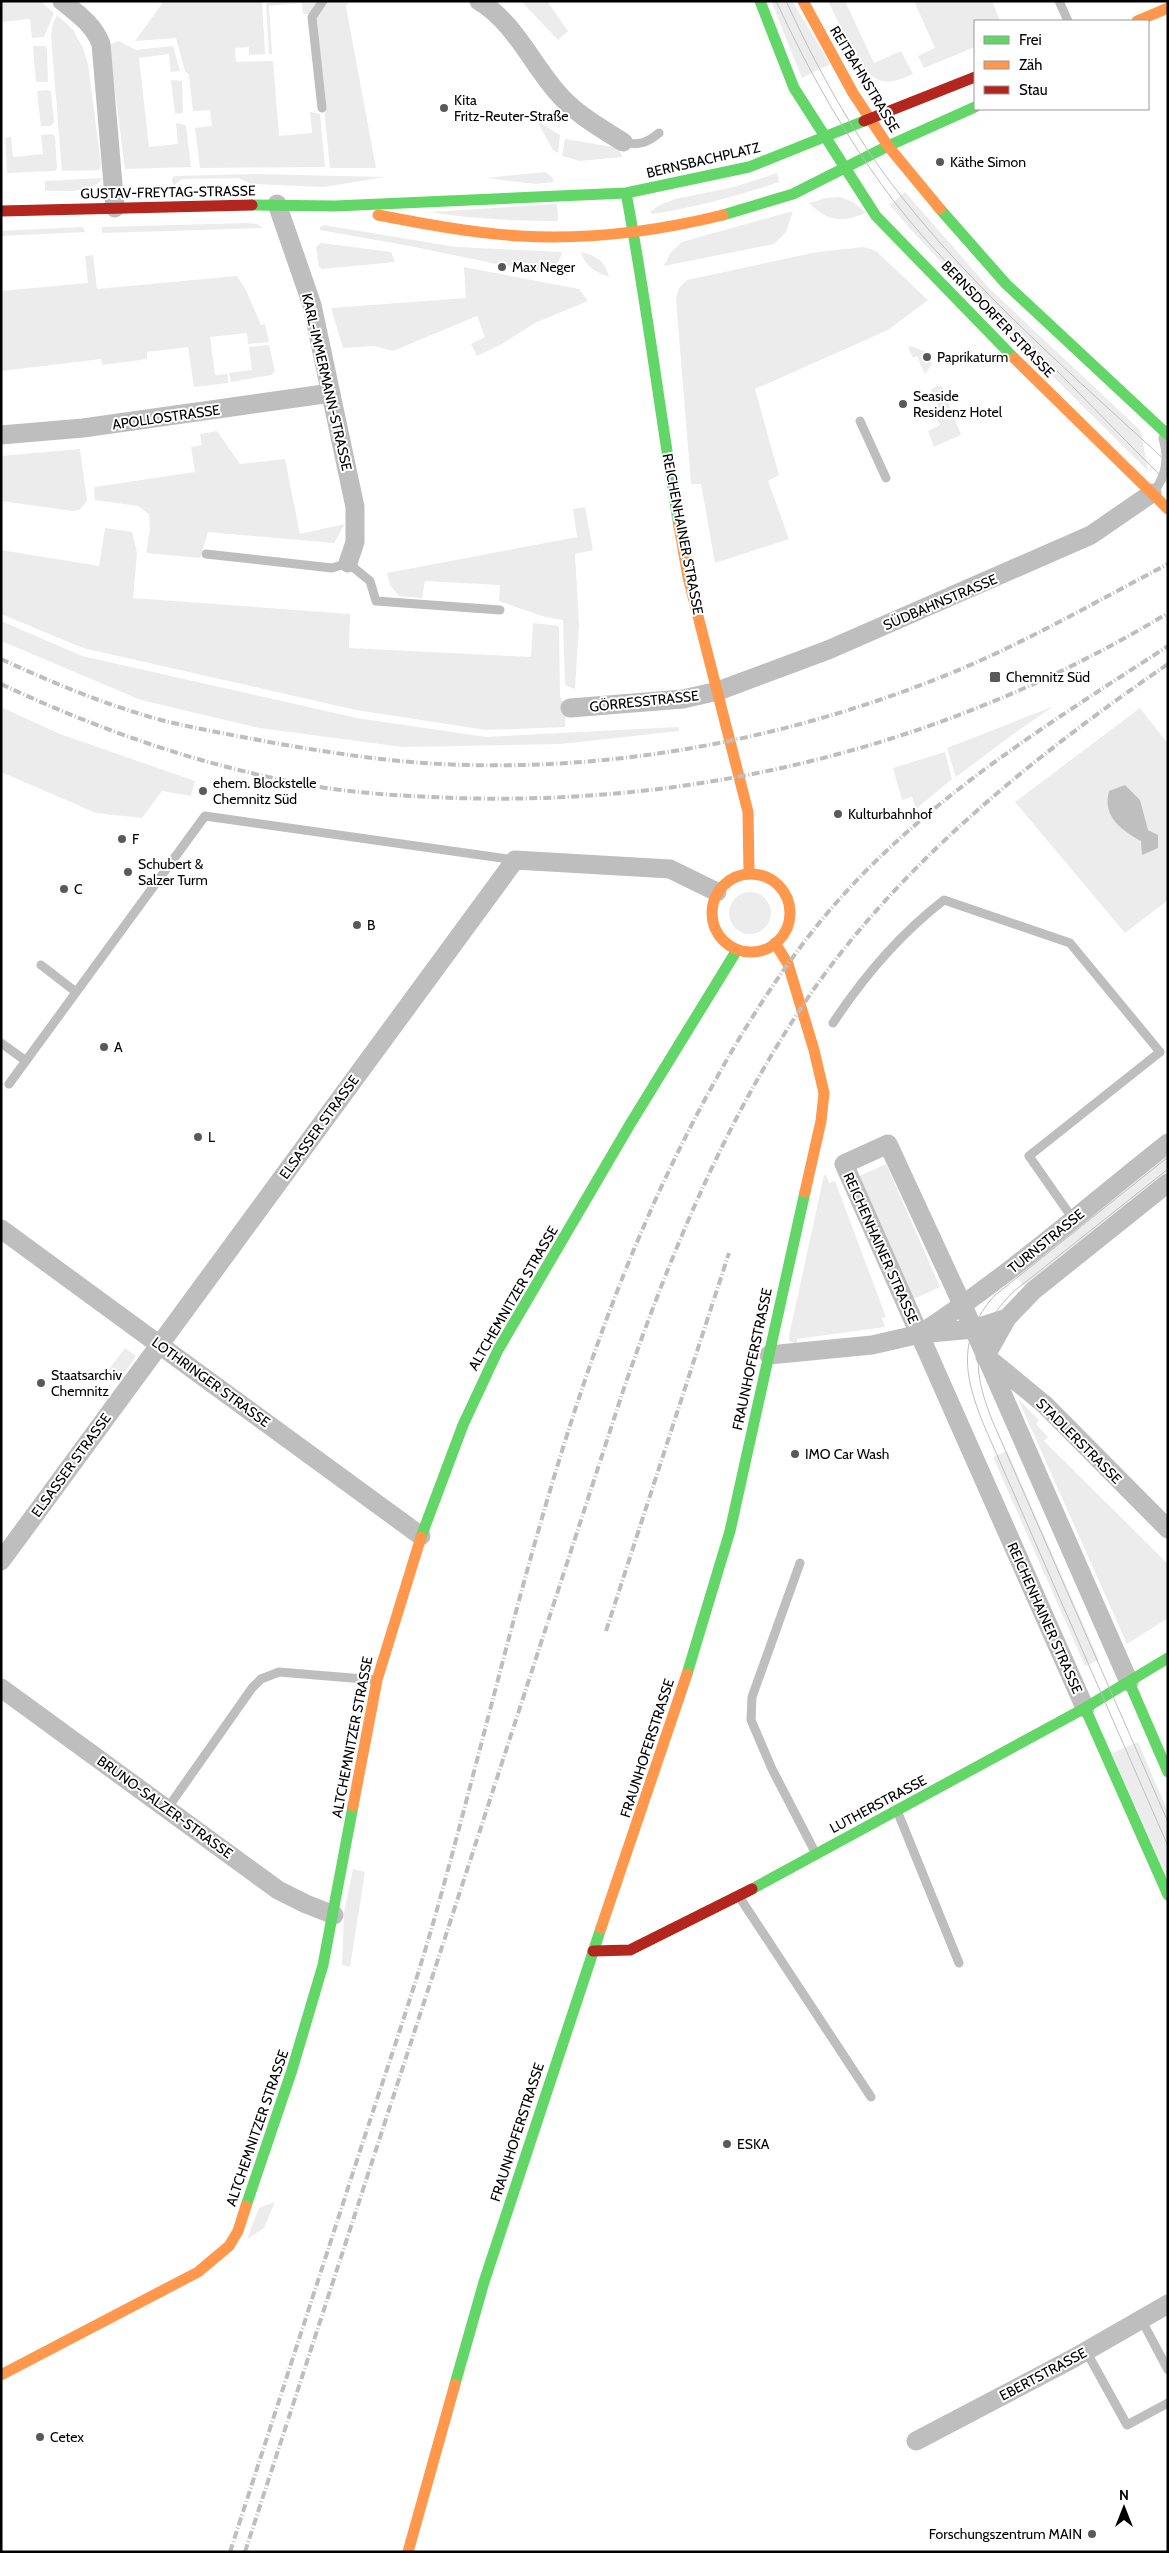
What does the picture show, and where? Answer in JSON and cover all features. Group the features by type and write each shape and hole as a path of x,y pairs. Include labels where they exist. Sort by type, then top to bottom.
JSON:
{"main road":[{"path":"760,1 794,88 825,137"},
{"name":"REITBAHNSTRASSE","path":"803,1 870,119 888,146"},
{"path":"1139,20 1168,8"},
{"name":"BERNSBACHPLATZ","path":"626,193 749,167 974,77"},
{"path":"633,231 704,220 744,210 793,194 844,170 888,146 974,107"},
{"name":"BERNSDORFER STRASSE","path":"825,137 844,170 876,216 1033,377 1168,509"},
{"path":"888,146 1006,284 1168,435"},
{"name":"GUSTAV-FREYTAG-STRASSE","path":"1,211 277,204 335,206 626,193"},
{"name":"REICHENHAINER STRASSE","path":"626,193 645,292 663,431 688,577 748,812 749,874"},
{"name":"GUSTAV-FREYTAG-STRASSE","path":"335,206 454,229 520,236 570,238 633,231"},
{"path":"749,874 771,879 784,892 788,901 790,920 787,929 775,943 757,952 737,950 720,937 712,923 712,907 716,892 729,880 749,874"},
{"name":"FRAUNHOFERSTRASSE","path":"408,2552 484,2282 593,1951 657,1768 708,1608 730,1531 821,1121 824,1093 814,1050 788,964 775,943"},
{"name":"ALTCHEMNITZER STRASSE","path":"1,2375 198,2272 229,2246 240,2223 292,2070 323,1966 377,1680 420,1536 463,1425 498,1350 629,1126 737,950"},
{"name":"LUTHERSTRASSE","path":"593,1951 630,1950 739,1896 1085,1708 1168,1658"},
{"name":"REICHENHAINER STRASSE","path":"1129,1682 1168,1772"},
{"name":"REICHENHAINER STRASSE","path":"1085,1708 1168,1895"}],"street":[{"path":"62,1 88,21 96,30 100,44 115,208"},
{"path":"479,1 489,7 514,34 556,92 584,118 623,142"},
{"name":"KARL-IMMERMANN-STRASSE","path":"277,204 312,304 331,392 356,520 355,542 348,563"},
{"name":"APOLLOSTRASSE","path":"1,435 83,428 331,392"},
{"name":"SÜDBAHNSTRASSE","path":"718,691 828,650 1091,535 1152,493"},
{"name":"GÖRRESSTRASSE","path":"570,708 683,699 718,691"},
{"path":"515,860 670,869 716,892"},
{"name":"ELSASSER STRASSE","path":"1,1560 515,860"},
{"name":"TURNSTRASSE","path":"920,1334 963,1306 1168,1143"},
{"name":"REICHENHAINER STRASSE","path":"1085,1708 844,1164 888,1144 986,1357 1129,1682"},
{"name":"TURNSTRASSE","path":"986,1357 1007,1318 1034,1290 1168,1184"},
{"name":"LOTHRINGER STRASSE","path":"1,1229 420,1536"},
{"name":"TURNSTRASSE","path":"769,1355 872,1345 920,1334 973,1329 1007,1318"},
{"name":"STADLERSTRASSE","path":"986,1357 1044,1404 1168,1529"},
{"name":"BRUNO-SALZER-STRASSE","path":"1,1688 278,1890 334,1915"},
{"name":"EBERTSTRASSE","path":"916,2441 1086,2351 1168,2304"}],"lane":[{"path":"322,108 312,17 323,1"},
{"path":"1059,1 1068,20"},
{"path":"623,142 641,143 649,141 659,133"},
{"path":"860,421 886,478"},
{"path":"1152,493 1164,479 1166,469 1167,450 1159,426"},
{"path":"206,554 332,568 348,563 370,581 376,601 500,610"},
{"path":"9,1084 205,816 515,860"},
{"path":"832,1023 854,990 892,947 917,921 944,900 1070,943 1160,1052 1029,1156 1073,1219"},
{"path":"41,965 76,992"},
{"path":"1,1044 26,1061"},
{"path":"800,1563 752,1697 751,1720 772,1768 816,1854"},
{"path":"167,1809 252,1688 268,1674 279,1672 377,1680"},
{"path":"898,1810 959,1963"},
{"path":"739,1896 871,2097"},
{"path":"1141,2319 1168,2370"},
{"path":"1086,2351 1127,2425 1168,2403"}],"shaded area":[{"path":"1,1 40,1 54,13 44,37 32,38 30,19 1,22"},
{"path":"164,1 262,1 265,54 249,55 249,47 235,48 236,62 273,61 279,136 312,133 310,112 320,114 325,167 200,168 195,128 212,126 210,110 193,111 189,75 185,71 176,38 135,41"},
{"path":"318,1 310,14 303,14 302,3 269,6 272,54 269,54 266,3"},
{"path":"327,1 349,1 346,7 376,168 330,168 315,18"},
{"path":"521,1 547,1 568,31 558,40"},
{"path":"771,1 792,1 830,64 802,78"},
{"path":"828,1 845,1 874,63 901,51 913,74 892,81 879,80 871,75 864,67 843,32"},
{"path":"914,1 992,1 1000,20 974,20 974,47 924,68 918,56 935,48"},
{"path":"57,15 73,30 83,48 88,64 101,164 99,170 62,171 51,36 53,23"},
{"path":"119,41 136,50 173,46 180,71 171,72 169,54 139,58 149,147 178,144 176,123 186,125 191,167 125,169 109,45"},
{"path":"33,46 45,46 47,49 48,82 36,82"},
{"path":"171,80 182,81 183,113 175,114"},
{"path":"48,90 51,92 54,122 51,126 41,126 37,91"},
{"path":"537,121 560,135 558,153 553,150"},
{"path":"52,134 55,136 57,168 55,171 7,173 5,138 11,137 13,157 43,154 41,135"},
{"path":"565,139 619,148 622,157 580,161 562,156"},
{"path":"545,172 552,177 554,182 536,184 486,178"},
{"path":"777,173 779,182 748,192 684,208 652,214 650,212 658,206 675,199 734,187"},
{"path":"255,174 385,177 324,187 251,184 239,178 182,179 173,186 172,179 174,176"},
{"path":"103,178 91,187 84,189 45,191 45,181"},
{"path":"905,192 989,288 1141,431 1148,471 987,311 912,231 890,205"},
{"path":"840,197 853,202 866,213 849,218 835,219 823,214 809,203 826,198"},
{"path":"557,204 558,221 494,219 430,212"},
{"path":"793,211 786,232 774,244 664,266 671,252 682,242"},
{"path":"257,224 263,228 102,233 102,227"},
{"path":"324,225 456,247 562,252 555,266 548,271 540,273 410,246 320,230 320,227"},
{"path":"82,227 86,232 1,236 1,231"},
{"path":"321,243 391,252 395,262 322,269 319,267 316,247"},
{"path":"864,247 876,251 928,300 888,330 755,389 779,475 768,481 789,539 715,563 701,484 691,484 676,299 679,288 687,280 817,252"},
{"path":"581,252 600,260 609,277 595,271 588,265"},
{"path":"93,255 97,289 237,276 246,290 261,325 265,324 269,342 248,344 247,333 210,337 215,375 228,374 228,383 194,387 188,347 147,352 147,359 102,365 101,359 1,371 1,291 88,283 85,256"},
{"path":"464,267 579,289 588,301 535,323 500,345 477,356 471,344 485,337 477,316 393,351 374,346 343,348 331,308 466,298"},
{"path":"269,345 275,371 271,375 231,382 229,373 252,370 249,347"},
{"path":"908,347 927,352 932,364 925,374 917,356 913,358"},
{"path":"938,386 942,387 961,435 934,447 928,431 940,425 934,409 938,406 931,389"},
{"path":"217,431 240,464 285,459 300,534 345,524 334,543 208,532 200,558 146,553 150,529 149,514 138,506 95,500 94,487 195,472 191,447 202,445 200,434"},
{"path":"80,449 87,501 79,510 73,511 1,501 1,456"},
{"path":"585,507 593,550 575,554 579,625 575,689 565,685 563,620 545,617 499,601 500,585 425,581 422,598 399,596 390,585 387,573 577,537 573,509"},
{"path":"105,528 132,532 137,553 133,598 350,614 349,648 531,657 533,623 559,626 560,696 566,709 565,727 486,730 356,710 83,648 1,614 1,550 99,566"},
{"path":"1,621 82,656 357,718 486,737 678,727 679,731 561,744 403,747 259,728 141,700 1,641"},
{"path":"1054,706 1016,732 956,777 947,748"},
{"path":"1,707 60,734 195,781 191,796 162,791 142,818 96,813 1,772"},
{"path":"1140,708 1168,744 1168,900 1125,933 1015,802"},
{"path":"945,752 952,779 916,809 912,797 902,800 893,768"},
{"path":"1125,785 1140,800 1148,830 1158,835 1158,848 1142,855 1141,841 1120,827 1108,808 1109,791"},
{"path":"754,892 762,895 768,901 771,913 768,925 762,931 746,934 738,931 732,925 729,909 732,901 738,895"},
{"path":"1168,1150 1168,1177 1028,1291 1014,1274"},
{"path":"886,1164 940,1287 909,1301 855,1178"},
{"path":"824,1175 826,1175 829,1183 835,1181 886,1317 882,1318 885,1327 797,1339 797,1345 789,1341 789,1336"},
{"path":"125,1348 136,1356 119,1380 107,1372"},
{"path":"1018,1399 1039,1420 1036,1424 1048,1437 1044,1441 1168,1564 1168,1618 1127,1644"},
{"path":"1007,1451 1099,1660 1085,1666 993,1457"},
{"path":"1138,1742 1168,1812 1168,1879 1112,1753"},
{"path":"353,1869 365,1872 350,1967 342,1965 344,1913"},
{"path":"275,2202 264,2228 247,2239 259,2208"}],"tram line":[{"path":"776,1 815,79 844,129 876,177 909,220 962,278 1168,483"},
{"path":"786,1 824,77 852,126 901,196 962,267 995,301 1168,463"},
{"path":"1168,1157 994,1296 974,1327 969,1342 968,1358 968,1373 976,1406 1168,1846"},
{"path":"1168,1169 1013,1292 999,1308 982,1337 978,1367 985,1401 992,1420 1168,1822"}],"railway":[{"path":"1,659 80,693 140,714 188,726 294,746 370,758 420,763 531,765 593,761 654,754 775,731 834,715 892,696 949,674 1005,649 1168,564"},
{"path":"1,684 75,717 152,745 230,768 269,777 345,791 382,794 455,798 549,798 642,791 734,778 825,758 914,731 1001,698 1086,659 1168,613"},
{"path":"230,2552 427,1943 541,1520 571,1423 604,1327 641,1233 684,1140 714,1082 765,997 824,917 861,876 942,802 986,769 1030,737 1168,646"},
{"path":"245,2552 624,1388 684,1231 730,1130 785,1033 816,986 852,939 892,894 934,851 1024,771 1119,698 1168,664"},
{"path":"606,1631 729,1253"}],"traffic: fast":[{"path":"760,1 794,88 876,216 1014,358"},
{"path":"723,215 793,194 888,146 974,107"},
{"path":"252,205 335,206 626,193 749,167 864,121"},
{"path":"626,193 679,526"},
{"path":"940,209 1006,284 1168,435"},
{"path":"421,1537 463,1425 498,1350 629,1126 737,950"},
{"path":"687,1674 730,1531 805,1192"},
{"path":"752,1889 1085,1708 1168,1658"},
{"path":"1129,1682 1168,1772"},
{"path":"1085,1708 1168,1895"},
{"path":"246,2206 292,2070 323,1965 353,1806"},
{"path":"455,2384 484,2282 601,1928"}],"traffic: slow":[{"path":"803,1 853,93 888,146 940,209"},
{"path":"1139,20 1168,8"},
{"path":"378,215 502,235 545,237 571,237 648,230 723,215"},
{"path":"1014,358 1168,509"},
{"path":"679,526 688,577 748,812 749,873"},
{"path":"751,874 766,877 779,885 787,898 790,913 787,928 779,941 766,949 751,952 736,949 723,941 715,928 712,913 715,898 723,885 736,877 751,874"},
{"path":"775,943 788,964 814,1050 824,1093 821,1121 805,1192"},
{"path":"353,1806 377,1680 421,1537"},
{"path":"601,1928 687,1674"},
{"path":"1,2375 198,2272 229,2246 238,2231 246,2206"},
{"path":"408,2552 455,2384"}],"traffic: jam":[{"path":"864,121 974,77"},
{"path":"1,211 252,205"},
{"path":"593,1951 630,1950 752,1889"}],"place":[{"name":"Kita Fritz-Reuter-Straße","path":"444,108"},
{"name":"Käthe Simon","path":"940,162"},
{"name":"Max Neger","path":"502,267"},
{"name":"Paprikaturm","path":"927,357"},
{"name":"Seaside Residenz Hotel","path":"903,404"},
{"name":"Chemnitz Süd","path":"995,677"},
{"name":"ehem. Blockstelle Chemnitz Süd","path":"203,791"},
{"name":"Kulturbahnhof","path":"838,814"},
{"name":"F","path":"122,839"},
{"name":"Schubert & Salzer Turm","path":"128,872"},
{"name":"C","path":"64,889"},
{"name":"B","path":"357,925"},
{"name":"A","path":"104,1047"},
{"name":"L","path":"198,1137"},
{"name":"Staatsarchiv Chemnitz","path":"41,1383"},
{"name":"IMO Car Wash","path":"795,1454"},
{"name":"ESKA","path":"727,2144"},
{"name":"Cetex","path":"40,2437"},
{"name":"Forschungszentrum MAIN","path":"1092,2534"}]}
